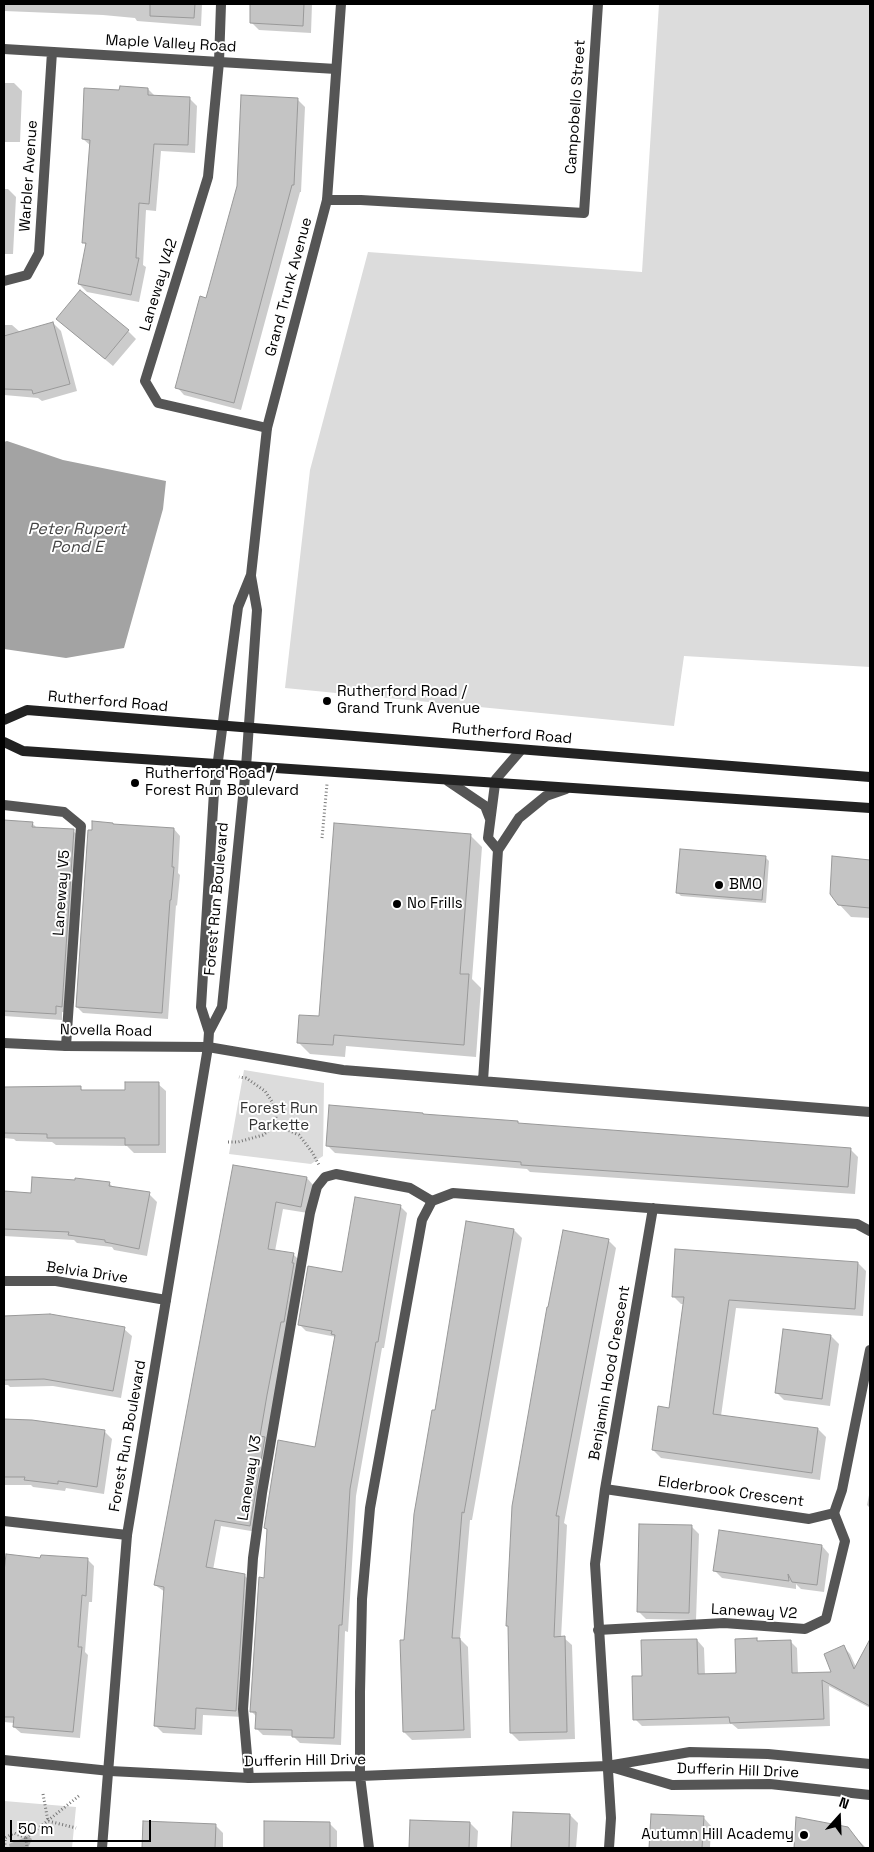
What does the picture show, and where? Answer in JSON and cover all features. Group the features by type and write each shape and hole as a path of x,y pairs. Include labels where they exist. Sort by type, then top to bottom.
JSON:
{"main road":[{"name":"Rutherford Road","path":"4,720 27,710 870,777"},
{"path":"4,742 23,751 870,808"}],"street":[{"name":"Laneway V42","path":"221,4 219,62 208,176 145,381 158,403 267,428"},
{"name":"Grand Trunk Avenue","path":"249,728 257,610 251,576 267,428 327,200 341,4"},
{"name":"Campobello Street","path":"327,200 361,200 584,213 598,4"},
{"name":"Maple Valley Road","path":"4,49 336,69"},
{"name":"Warbler Avenue","path":"4,281 27,275 39,253 52,52"},
{"name":"Grand Trunk Avenue","path":"222,726 238,607 251,576"},
{"name":"Forest Run Boulevard","path":"102,1848 110,1770 127,1535 208,1047 209,1032 201,1007 214,792 222,726"},
{"name":"Forest Run Boulevard","path":"209,1032 222,1007 249,728"},
{"path":"498,850 488,838 496,778 520,750"},
{"path":"448,781 485,806 490,821"},
{"path":"483,1081 498,850 519,818 546,796 566,789"},
{"name":"Laneway V5","path":"4,805 64,812 82,826 66,1046"},
{"name":"Novella Road","path":"4,1043 66,1046 208,1047 342,1070 870,1112"},
{"path":"325,1177 336,1174 410,1188 432,1202"},
{"name":"Laneway V3","path":"249,1778 243,1709 253,1558 309,1222 316,1187 325,1177"},
{"path":"369,1848 360,1776 362,1599 370,1508 422,1220 432,1202 453,1193 857,1224 870,1231"},
{"name":"Benjamin Hood Crescent","path":"609,1848 611,1818 595,1564 605,1488 653,1208"},
{"name":"Belvia Drive","path":"4,1281 56,1281 166,1300"},
{"path":"834,1513 842,1490 870,1350"},
{"name":"Elderbrook Crescent","path":"605,1488 809,1519 834,1513"},
{"name":"Laneway V2","path":"598,1630 724,1623 805,1630 826,1619 844,1541 834,1513"},
{"path":"4,1521 127,1535"},
{"name":"Dufferin Hill Drive","path":"4,1760 110,1770 249,1778 360,1776 607,1766 690,1752 768,1754 870,1764"},
{"name":"Dufferin Hill Drive","path":"607,1766 672,1785 770,1784 870,1795"}],"path":[{"path":"322,838 328,772"},
{"path":"239,1077 246,1078 265,1091 273,1103 276,1113 276,1125"},
{"path":"228,1142 238,1142 263,1135 276,1125"},
{"path":"276,1125 299,1135 312,1152 325,1177"},
{"path":"43,1794 48,1821"},
{"path":"26,1838 80,1795"},
{"path":"48,1821 76,1828"},
{"path":"5,1848 5,1838 14,1832 26,1838"},
{"path":"26,1838 27,1848"}],"green space":[{"path":"659,4 870,4 870,667 684,656 674,726 285,688 310,470 368,252 642,272"},
{"name":"Forest Run Parkette","path":"244,1070 324,1083 323,1156 311,1164 229,1154"},
{"path":"4,1801 76,1807 72,1848 4,1848"}],"water":[{"name":"Peter Rupert Pond E","path":"7,441 63,460 166,481 163,509 124,648 66,658 4,649 4,442"}],"building":[{"path":"150,4 195,4 194,18 150,16"},
{"path":"250,4 304,4 303,26 250,23"},
{"path":"120,86 148,88 148,95 190,97 188,145 154,144 149,204 139,203 136,258 139,258 131,295 78,284 86,243 82,243 90,140 82,139 84,88 119,90"},
{"path":"241,95 298,98 294,185 292,185 234,403 175,388 200,296 206,298 237,186"},
{"path":"80,290 129,330 105,359 56,319"},
{"path":"53,322 70,384 33,394 32,390 4,389 4,336"},
{"path":"4,820 33,822 32,827 74,829 62,1007 56,1006 56,1014 4,1011"},
{"path":"92,821 174,828 172,867 174,867 162,1013 76,1007 88,830 92,830"},
{"name":"No Frills","path":"334,823 471,834 460,974 469,974 464,1045 334,1035 333,1045 297,1043 299,1015 319,1016"},
{"path":"680,849 766,856 762,900 676,893"},
{"path":"832,856 870,860 870,908 838,905 830,894"},
{"path":"125,1082 159,1082 159,1145 125,1145 125,1138 47,1138 47,1134 4,1133 4,1087 81,1086 81,1090 125,1090"},
{"path":"329,1105 518,1121 518,1123 851,1148 848,1187 521,1165 521,1162 326,1146"},
{"path":"233,1165 307,1177 301,1207 276,1202 268,1249 294,1253 292,1263 294,1263 284,1322 281,1322 260,1436 265,1437 250,1526 215,1520 206,1567 245,1574 236,1711 196,1708 195,1729 154,1726 164,1587 154,1585"},
{"path":"32,1177 75,1180 75,1178 110,1182 109,1186 150,1192 139,1249 105,1242 105,1240 68,1235 69,1232 4,1229 4,1191 31,1193"},
{"path":"355,1197 401,1205 378,1342 376,1342 350,1489 342,1625 339,1625 334,1738 292,1737 292,1730 255,1729 256,1712 250,1712 259,1577 264,1578 267,1529 264,1528 278,1440 315,1447 335,1335 331,1334 332,1331 298,1325 308,1266 342,1272"},
{"path":"466,1221 514,1229 464,1513 462,1512 452,1638 460,1638 464,1730 403,1732 400,1640 404,1640 414,1514 432,1410 435,1410"},
{"path":"563,1230 609,1239 556,1516 559,1516 554,1637 565,1636 567,1732 510,1733 508,1626 506,1626 512,1506 547,1307"},
{"path":"675,1249 858,1262 855,1309 729,1300 713,1414 818,1428 812,1473 652,1450 658,1406 669,1408 684,1297 672,1297"},
{"path":"50,1314 125,1327 113,1391 44,1379 4,1380 4,1316"},
{"path":"783,1329 831,1335 822,1399 775,1393"},
{"path":"4,1419 32,1420 105,1430 97,1487 58,1481 58,1484 24,1480 25,1477 4,1477"},
{"path":"639,1524 692,1525 689,1613 637,1612"},
{"path":"719,1530 822,1545 817,1585 792,1582 788,1574 789,1581 713,1571"},
{"path":"6,1554 40,1558 41,1555 88,1558 86,1596 82,1595 78,1647 82,1647 73,1732 13,1727 14,1717 4,1717 4,1572"},
{"path":"757,1638 757,1641 791,1640 792,1673 831,1672 824,1654 844,1645 854,1669 870,1639 870,1706 822,1680 824,1719 730,1723 729,1717 633,1720 632,1676 642,1676 641,1640 697,1639 698,1674 736,1673 735,1639"},
{"path":"513,1812 570,1814 569,1848 511,1848"},
{"path":"651,1814 704,1816 702,1848 649,1848"},
{"path":"796,1817 848,1827 864,1848 794,1848"},
{"path":"410,1820 470,1822 469,1848 409,1848"},
{"path":"143,1821 216,1824 215,1848 142,1848"},
{"path":"264,1821 330,1822 330,1848 264,1848"}],"place":[{"name":"Rutherford Road / Grand Trunk Avenue","path":"327,701"},
{"name":"Rutherford Road / Forest Run Boulevard","path":"135,783"},
{"name":"BMO","path":"719,885"},
{"name":"No Frills","path":"397,904"},
{"name":"Autumn Hill Academy","path":"804,1835"}]}
